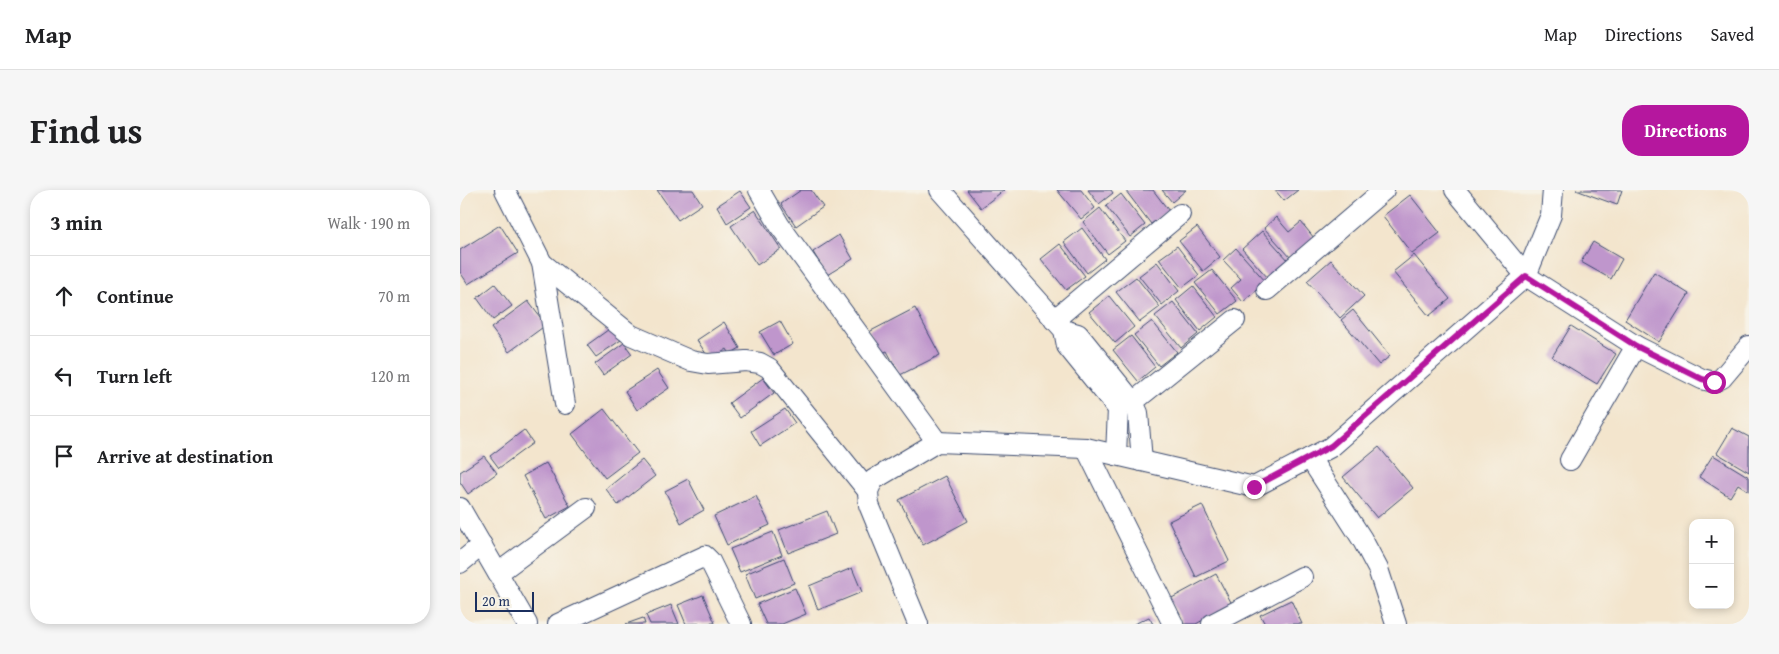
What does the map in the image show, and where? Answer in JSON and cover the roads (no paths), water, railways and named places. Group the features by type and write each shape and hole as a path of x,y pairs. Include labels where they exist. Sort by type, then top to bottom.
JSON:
{"street":[{"path":"505,190 542,263 565,404"},
{"path":"759,190 780,226 937,442"},
{"path":"940,190 1059,325 1067,346 1118,409 1116,455"},
{"path":"1267,290 1384,190"},
{"path":"1456,190 1526,276 1636,346 1702,379 1714,382 1722,378 1749,346"},
{"path":"918,624 868,505 868,491 873,480 937,442 1086,448 1254,487 1331,446 1526,276 1551,216 1553,190"},
{"path":"1059,325 1180,214"},
{"path":"542,263 631,335 691,361 708,364 746,361 760,363 770,368 868,491"},
{"path":"1133,402 1235,320"},
{"path":"1059,325 1078,334 1133,402 1138,412 1142,461"},
{"path":"1570,460 1636,346"},
{"path":"1086,448 1173,624"},
{"path":"1310,458 1362,539 1378,569 1396,624"},
{"path":"460,508 527,624"},
{"path":"498,573 586,508"},
{"path":"460,563 482,545"},
{"path":"558,624 705,556 741,624"},
{"path":"1212,624 1302,577"}]}
